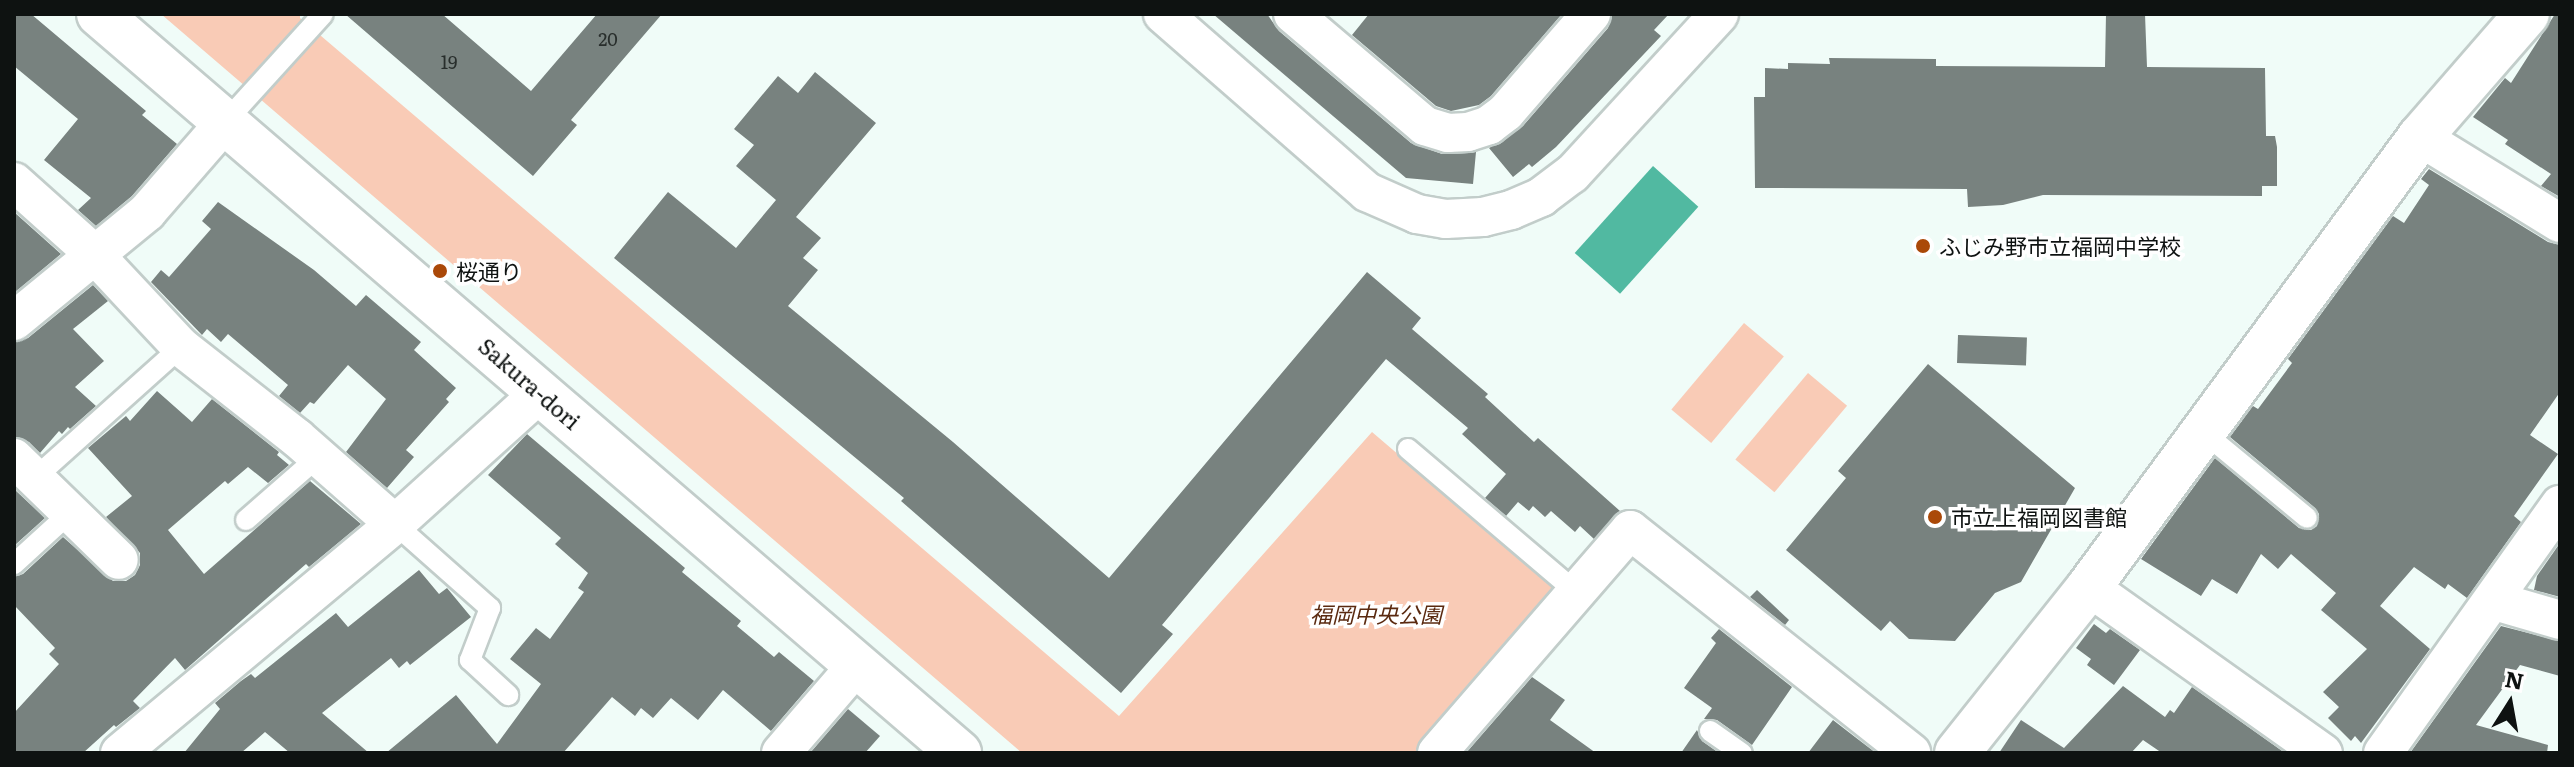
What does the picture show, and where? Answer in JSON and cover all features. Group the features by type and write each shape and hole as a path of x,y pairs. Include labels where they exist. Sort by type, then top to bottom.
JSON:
{"street":[{"name":"Sakura-dori","path":"99,14 959,753"},
{"path":"1163,14 1367,192 1417,214 1446,219 1483,217 1541,197 1572,174 1699,21"},
{"path":"1293,14 1425,126 1448,133 1478,129 1506,112 1591,14"},
{"path":"1957,753 2089,587 2420,137 2527,14"},
{"path":"14,321 93,253 147,212 226,121"},
{"path":"2420,137 2560,223"},
{"path":"14,182 93,253 181,347 318,457 395,524"},
{"path":"120,753 395,524 541,392"},
{"path":"25,468 119,560"},
{"path":"2383,753 2495,601 2560,505"},
{"path":"1437,753 1630,530 1911,753"},
{"path":"2089,587 2323,753"},
{"path":"2495,601 2560,620"},
{"path":"781,753 857,665"}],"lane":[{"path":"226,121 323,14"},
{"path":"25,468 181,347"},
{"path":"2202,431 2307,518"},
{"path":"1408,449 1576,592"},
{"path":"246,520 318,457"},
{"path":"14,564 72,511"},
{"path":"395,524 490,608 470,660 508,695"},
{"path":"1710,731 1742,753"}],"green space":[{"name":"福岡中央公園","path":"161,14 300,14 300,18 1119,716 1372,432 1558,591 1422,753 1022,753"},
{"path":"1744,323 1784,356 1711,443 1671,410"},
{"path":"1808,373 1847,406 1774,492 1735,460"}],"shaded area":[{"path":"1653,166 1698,207 1620,294 1575,253"}],"building":[{"path":"14,14 31,14 146,111 142,115 177,144 132,196 96,226 78,210 91,198 44,160 78,119 14,66"},
{"path":"345,14 442,14 531,91 597,14 662,14 571,120 577,125 533,176"},
{"path":"1213,14 1267,14 1279,31 1411,143 1442,154 1476,152 1473,184 1406,178"},
{"path":"1369,14 1562,14 1491,96 1479,105 1451,111 1436,106 1352,35"},
{"path":"1612,14 1669,14 1654,30 1661,36 1556,147 1532,167 1529,164 1513,177 1489,148 1523,126 1608,28"},
{"path":"2106,14 2145,14 2147,67 2265,68 2266,136 2275,136 2277,186 2262,186 2262,196 2043,195 2003,205 1968,207 1967,189 1755,188 1754,97 1765,97 1765,68 1788,69 1788,63 1830,64 1829,58 1936,59 1936,66 2105,67"},
{"path":"2555,14 2560,14 2560,197 2541,186 2551,174 2505,144 2508,140 2473,117 2505,78 2511,83"},
{"path":"815,72 876,123 796,217 821,238 803,258 818,270 788,306 953,442 1109,578 1367,272 1421,318 1412,329 1488,394 1485,397 1534,442 1538,438 1620,511 1594,539 1580,526 1575,532 1551,511 1545,517 1533,506 1529,511 1518,502 1506,516 1485,498 1506,474 1462,434 1468,428 1386,359 1162,625 1173,634 1121,693 901,501 904,498 614,258 668,192 736,248 776,200 736,166 754,145 734,129 778,76 798,93"},
{"path":"2429,169 2548,242 2560,245 2560,392 2530,435 2558,454 2514,516 2521,522 2467,598 2448,584 2445,589 2414,567 2380,606 2430,649 2361,743 2355,736 2351,741 2328,718 2339,707 2323,692 2367,649 2321,610 2336,593 2291,554 2278,569 2261,554 2237,594 2212,579 2201,596 2141,559 2215,458 2299,528 2311,530 2317,526 2319,514 2315,508 2230,437 2253,406 2258,409 2292,363 2288,359 2393,216 2404,223 2429,185 2421,179"},
{"path":"218,202 314,270 356,306 366,295 421,342 414,350 456,388 446,399 449,402 406,450 414,457 387,488 346,452 386,399 348,365 314,404 310,402 300,413 279,396 288,385 228,334 221,342 207,329 202,335 151,282 161,270 169,277 211,229 202,221"},
{"path":"14,212 61,254 14,293"},
{"path":"93,285 108,301 73,329 104,361 75,387 96,406 70,429 68,427 62,434 59,431 40,453 29,442 14,437 14,342 28,338"},
{"path":"1958,335 2027,337 2026,365 1957,363"},
{"path":"1928,364 2075,488 2021,582 1995,593 1955,641 1909,639 1890,621 1881,631 1786,550 1846,478 1838,471"},
{"path":"157,391 192,422 212,399 279,452 277,455 289,465 268,483 248,467 228,484 225,481 168,530 204,574 310,481 361,524 309,567 306,564 185,670 175,658 133,701 140,708 116,727 114,725 83,753 14,753 14,713 59,664 49,654 55,648 14,605 14,577 23,574 63,537 113,581 126,581 135,575 140,565 140,553 106,517 132,496 88,448 126,416 130,421"},
{"path":"527,434 685,568 682,572 741,621 737,626 774,657 779,652 814,681 771,731 723,690 698,720 671,698 653,718 641,708 635,716 612,697 563,753 386,753 456,695 497,744 541,684 510,659 536,628 550,639 584,592 578,588 588,573 555,544 561,538 488,475"},
{"path":"14,489 45,518 14,546"},
{"path":"2560,543 2560,597 2534,590 2537,576"},
{"path":"419,570 439,594 447,588 471,617 410,665 407,661 399,668 391,658 322,713 369,753 290,753 265,732 241,753 184,753 220,709 215,703 241,681 251,674 255,678 336,613 348,627"},
{"path":"1757,590 1789,620 1785,625 1750,597"},
{"path":"2094,624 2106,633 2110,629 2140,650 2114,685 2087,665 2091,659 2076,648"},
{"path":"2501,626 2560,641 2560,676 2520,665 2476,725 2548,745 2547,753 2410,753"},
{"path":"1719,629 1792,687 1752,745 1717,720 1704,719 1712,708 1684,688 1716,643 1711,638"},
{"path":"1532,677 1565,700 1550,720 1596,753 1466,753"},
{"path":"2123,686 2165,717 2170,710 2174,713 2192,687 2285,753 2162,753 2143,740 2131,753 1999,753 2021,720 2064,748"},
{"path":"848,709 880,736 865,753 810,753"},
{"path":"1833,720 1855,737 1876,753 1808,753"},
{"path":"1697,730 1702,741 1719,753 1681,753"}],"place":[{"name":"ふじみ野市立福岡中学校","path":"1923,246"},
{"name":"桜通り","path":"440,271"},
{"name":"市立上福岡図書館","path":"1935,517"}]}
